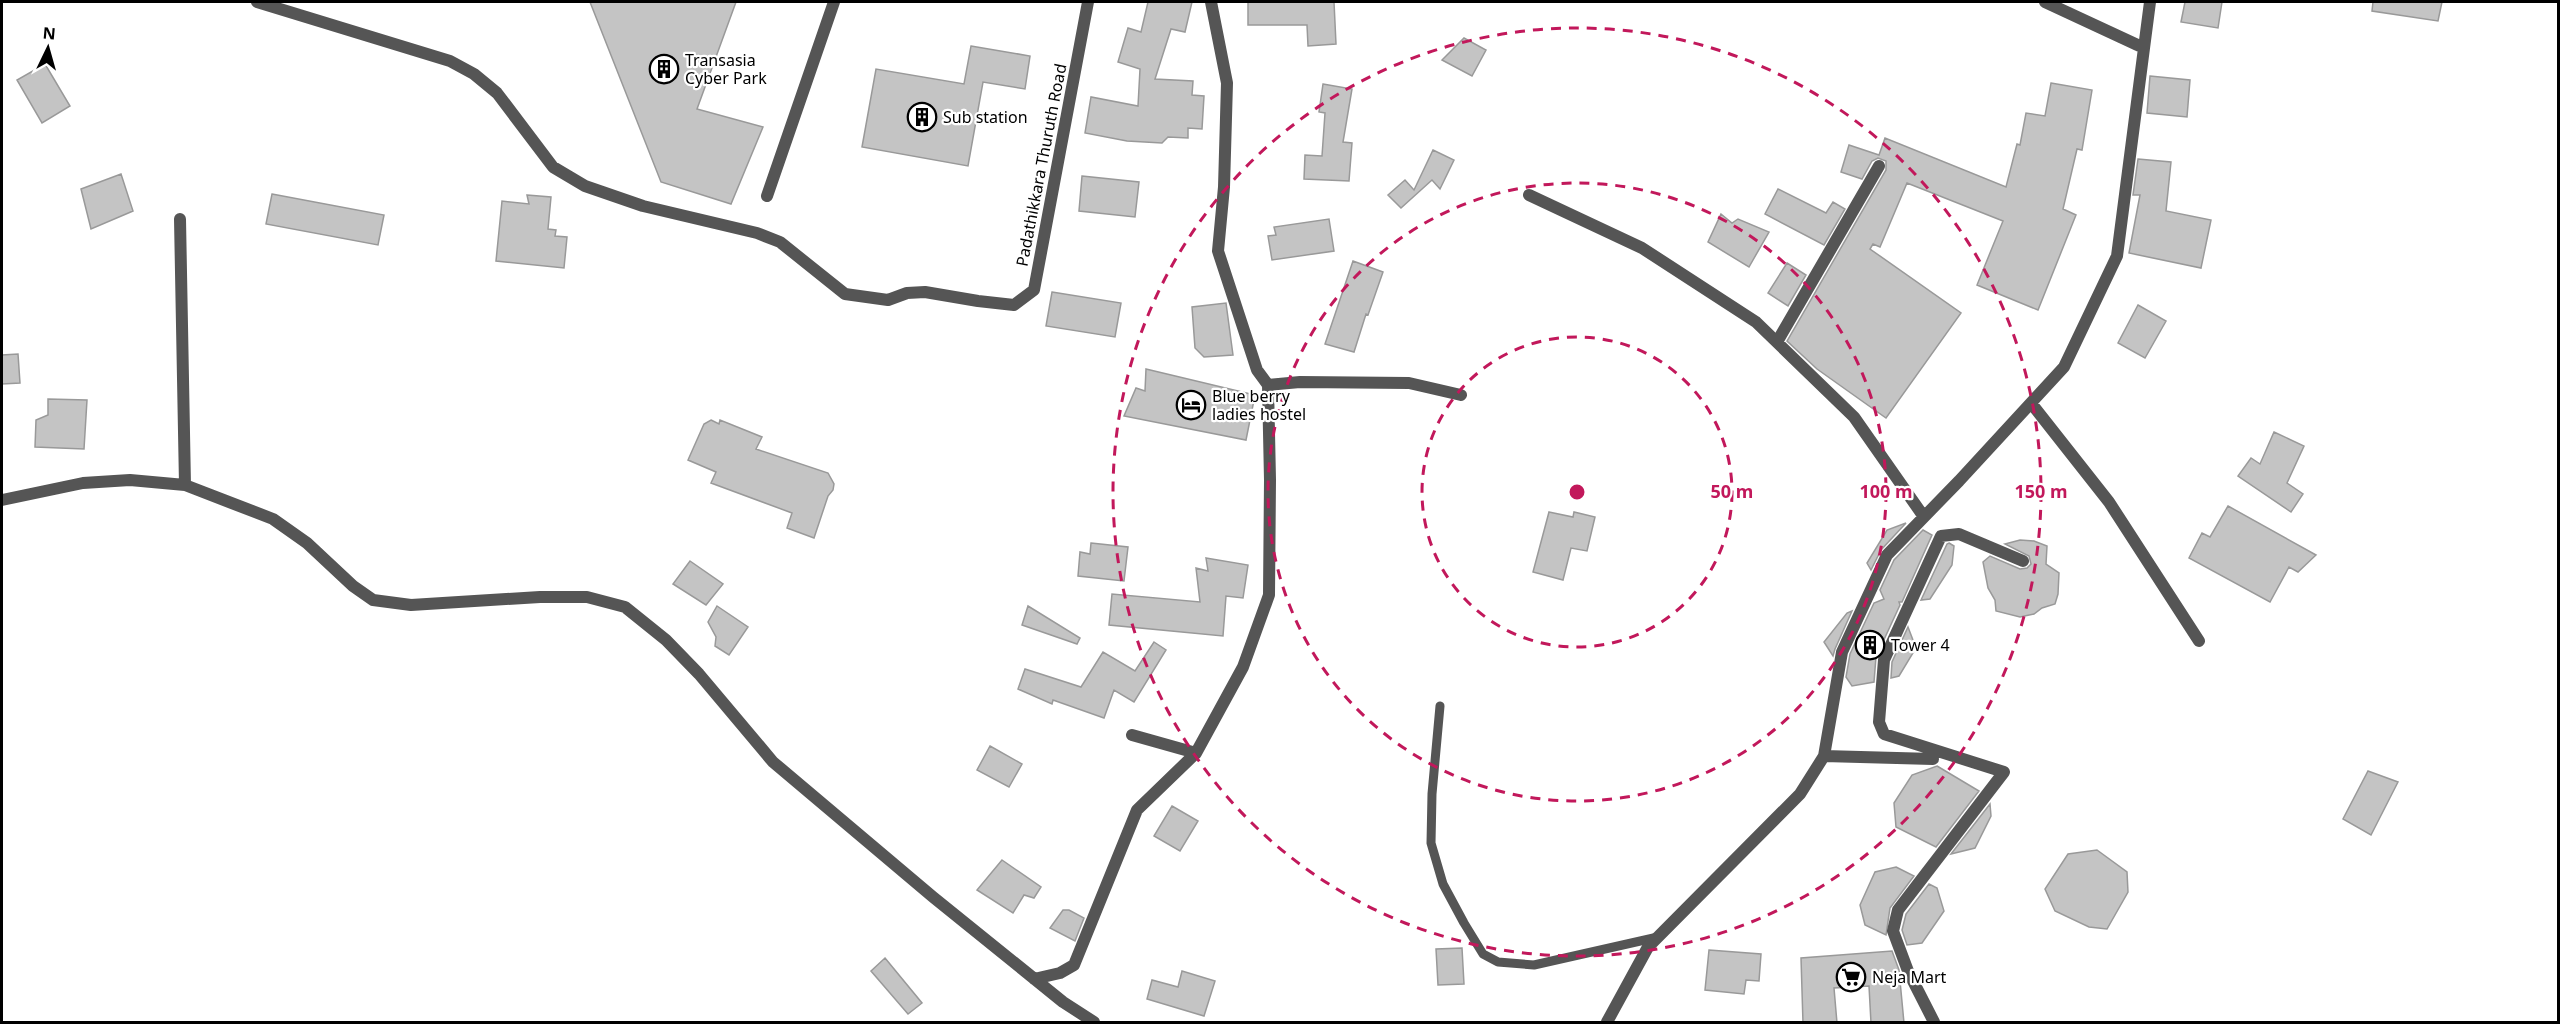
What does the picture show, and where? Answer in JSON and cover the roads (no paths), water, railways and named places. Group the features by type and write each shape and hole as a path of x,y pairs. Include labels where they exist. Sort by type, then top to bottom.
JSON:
{"street":[{"name":"Padathikkara Thuruth Road","path":"257,2 450,61 474,74 497,93 553,167 585,186 643,206 757,233 780,242 845,294 888,300 907,293 925,292 978,301 1014,304 1034,290 1088,2"},
{"path":"767,196 834,2"},
{"path":"1034,979 1060,973 1074,965 1137,810 1196,753 1243,667 1269,595 1268,385 1257,370 1218,251 1224,187 1227,83 1211,2"},
{"path":"2046,2 2144,48"},
{"path":"1607,1023 1648,947 1800,794 1824,756 1842,652 1887,555 2064,367 2117,256 2150,2"},
{"path":"1777,342 1879,166"},
{"path":"1529,195 1642,248 1756,322 1854,417 1924,517"},
{"path":"180,219 185,485"},
{"path":"1268,385 1299,382 1409,383 1461,395"},
{"path":"2031,403 2109,502 2199,641"},
{"path":"2,500 83,483 130,480 185,485 273,519 306,543 353,586 373,600 411,605 540,597 587,597 625,607 666,640 699,674 773,762 933,897 1063,1002 1094,1023"},
{"path":"1934,1023 1908,971 1893,931 1898,910 2004,772 1884,734 1879,722 1884,660 1941,536 1959,534 2023,561"},
{"path":"1132,735 1196,753"},
{"path":"1824,756 1933,759"}],"lane":[{"path":"1440,706 1432,794 1431,843 1443,884 1483,954 1498,962 1534,964 1658,937"}],"place":[{"name":"Transasia Cyber Park","path":"664,69"},
{"name":"Sub station","path":"922,117"},
{"name":"Blue berry ladies hostel","path":"1191,405"},
{"name":"Tower 4","path":"1870,645"},
{"name":"Neja Mart","path":"1851,977"}]}
